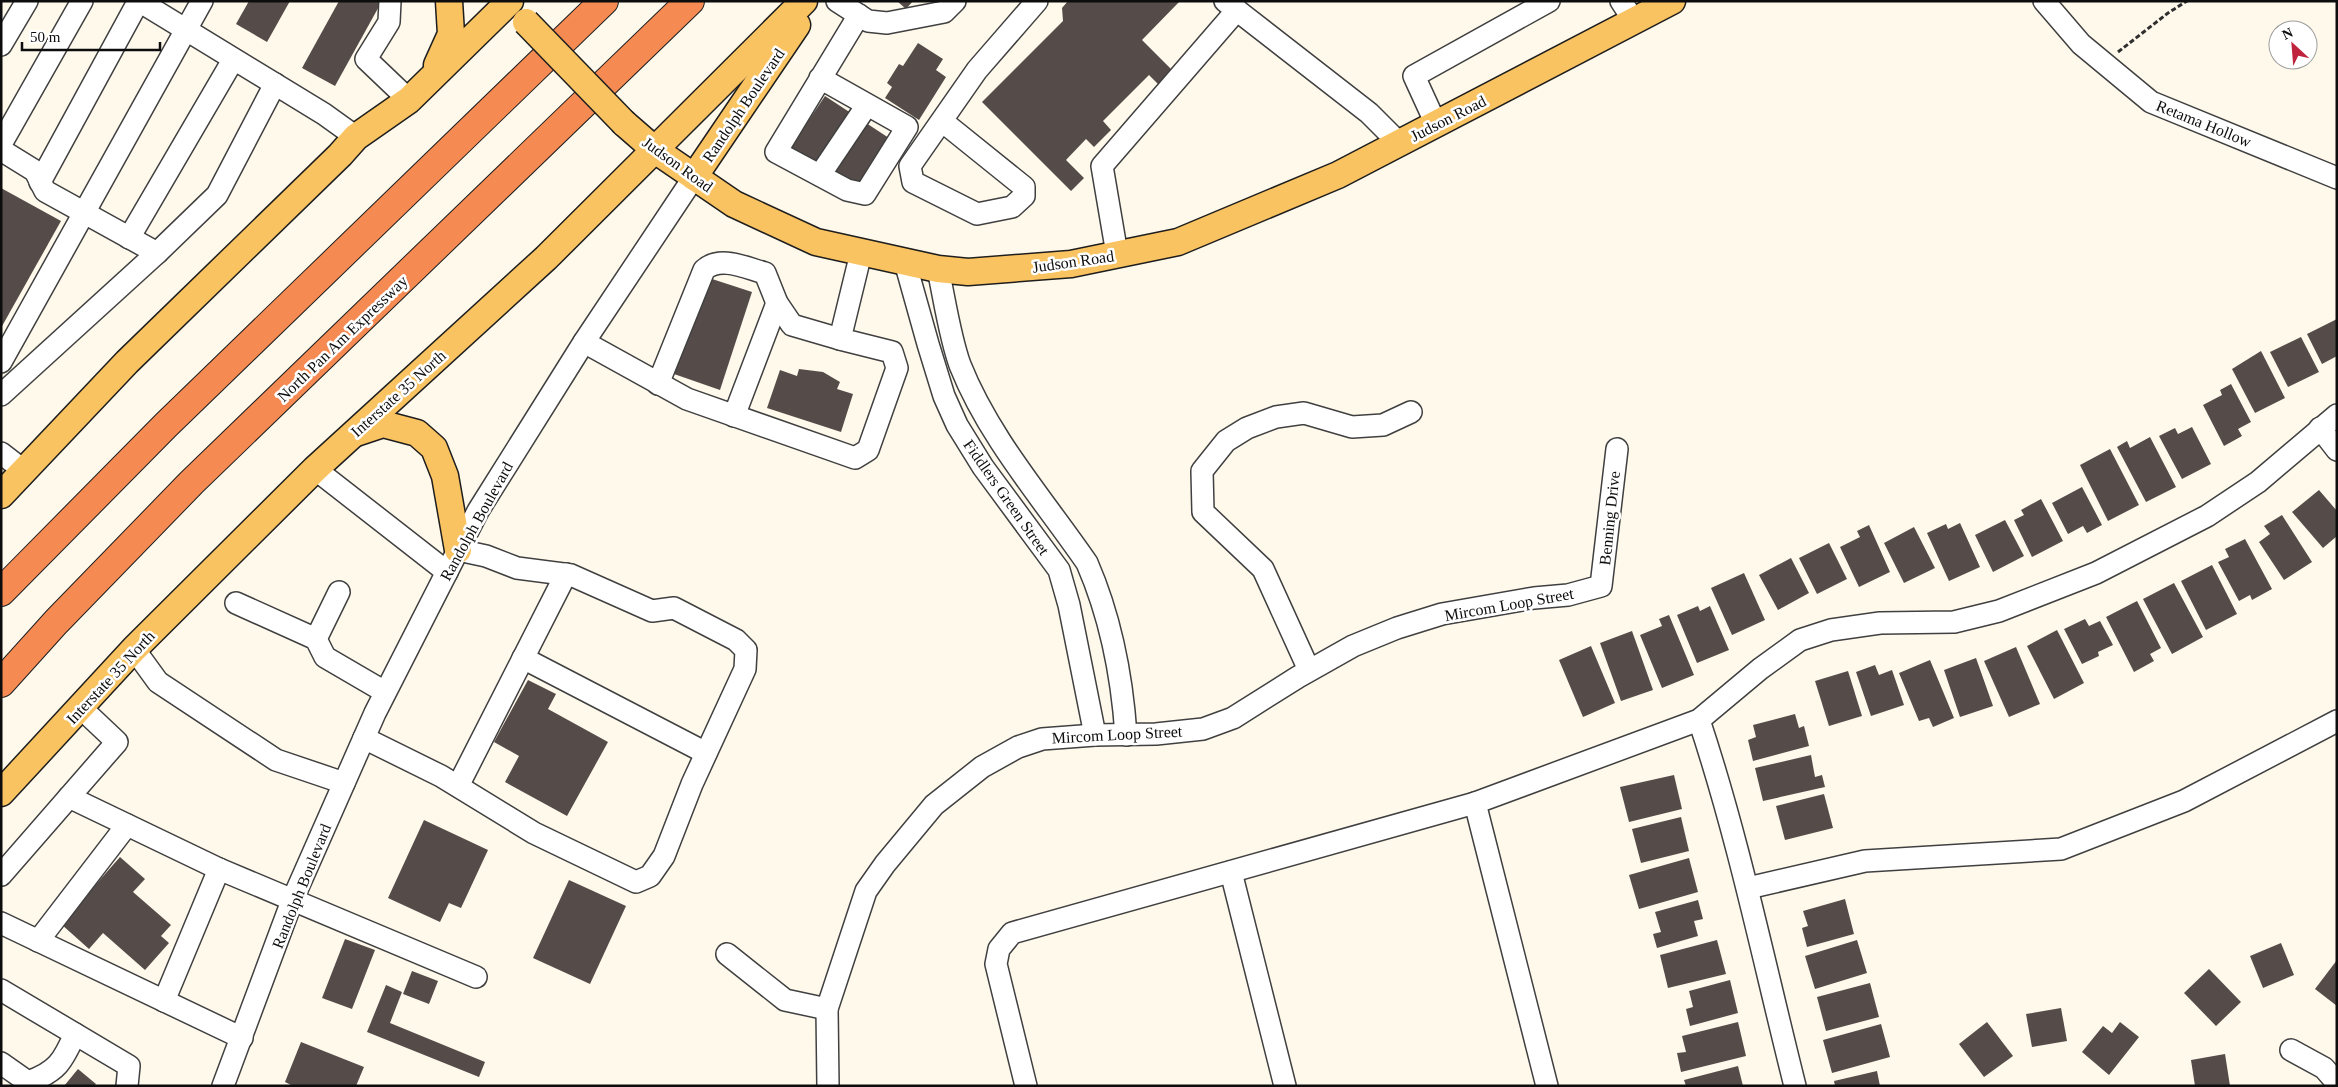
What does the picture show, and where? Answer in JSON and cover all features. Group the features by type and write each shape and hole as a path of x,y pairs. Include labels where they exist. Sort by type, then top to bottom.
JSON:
{"highway":[{"path":"1,592 166,425 604,1"},
{"name":"North Pan Am Expressway","path":"1,684 56,622 192,482 690,1"}],"main road":[{"path":"431,78 451,34 449,1"},
{"name":"Interstate 35 North","path":"1,793 134,649 314,469 546,258 804,1"},
{"name":"Randolph Boulevard","path":"694,177 813,1"},
{"name":"Judson Road","path":"508,2 624,123 655,150 734,204 769,222 816,242 905,262 968,272 1071,264 1178,242 1338,175 1399,144 1628,11 1672,1"},
{"path":"1,495 126,362 340,155 356,137 408,100 508,2"},
{"path":"353,434 383,424 417,433 434,448 445,476 453,561"}],"street":[{"path":"1,45 27,1"},
{"path":"1,144 82,1"},
{"path":"1,362 202,1"},
{"path":"390,1 389,22 366,59 408,100"},
{"path":"837,1 868,21 886,23 944,12 955,1"},
{"path":"942,121 1024,187 1024,196 1012,207 977,214 913,182 910,166 977,70 1037,1"},
{"path":"1436,124 1414,76 1549,1"},
{"name":"Retama Hollow","path":"2044,1 2081,44 2151,102 2337,178"},
{"path":"40,182 138,2 324,114 356,137"},
{"path":"1117,254 1102,166 1231,6 1369,112 1399,144"},
{"path":"820,78 907,127 865,194 847,190 776,152 820,78 858,15"},
{"path":"129,238 233,60"},
{"path":"1,395 157,253 216,195 275,84"},
{"path":"820,176 867,105"},
{"path":"1,150 35,171 45,192 157,253"},
{"name":"Randolph Boulevard","path":"223,1086 292,901 344,783 385,692 478,511 584,342 694,177"},
{"path":"840,339 861,253"},
{"path":"584,342 686,400 855,458 868,450 897,368 892,352 792,325 777,303 765,273 720,262 711,263 704,270 658,384"},
{"name":"Fiddlers Green Street","path":"905,262 944,396 957,425 983,467 1058,570 1069,605 1094,735"},
{"name":"Fiddlers Green Street","path":"938,268 959,362 973,396 999,440 1087,563 1097,584 1109,621 1123,693 1126,735"},
{"path":"734,416 777,303"},
{"path":"1309,670 1264,569 1204,512 1202,471 1226,441 1246,428 1276,417 1304,414 1352,427 1383,425 1411,412"},
{"path":"1026,1086 996,964 999,949 1012,933 1475,803 1699,720 1760,669 1800,640 1831,630 1880,623 1954,622 2000,611 2096,573 2207,516 2258,482 2337,415"},
{"path":"2320,428 2337,450"},
{"name":"Benning Drive","path":"1601,586 1617,449"},
{"path":"1,453 23,470"},
{"path":"314,469 453,561 486,556 517,568 566,574 652,611 674,608 736,640 746,650 746,669 692,784 664,856 650,876 636,882 534,833 458,786 364,738"},
{"path":"458,786 566,574"},
{"name":"Mircom Loop Street","path":"828,1086 827,1009 866,891 884,864 934,805 982,767 1018,747 1042,739 1203,729 1233,718 1309,670 1353,646 1397,628 1442,614 1534,598 1568,595 1601,586"},
{"path":"316,638 339,592"},
{"path":"236,603 316,638 324,657 385,692"},
{"path":"134,649 158,682 276,760 344,783"},
{"path":"523,658 706,753"},
{"path":"1,875 118,742 81,708"},
{"path":"1699,720 1716,770 1748,888 1795,1086"},
{"path":"1748,888 1865,861 2061,849 2184,801 2337,721"},
{"path":"69,798 218,869 476,977"},
{"path":"1475,803 1547,1086"},
{"path":"38,941 127,825"},
{"path":"164,1001 218,869"},
{"path":"1231,872 1285,1086"},
{"path":"1,923 242,1038"},
{"path":"727,954 784,1000 827,1009"},
{"path":"1,990 129,1066 127,1086"},
{"path":"1,1063 28,1082 47,1075 63,1060 75,1034"},
{"path":"2291,1050 2324,1068 2337,1083"}],"path":[{"path":"2104,63 2168,13 2187,1"}],"building":[{"path":"249,1 290,1 267,42 236,24"},
{"path":"339,1 382,1 335,86 302,68"},
{"path":"897,1 913,1 906,9"},
{"path":"1068,1 1180,1 1142,40 1175,73 1161,87 1149,75 1103,121 1111,130 1094,147 1086,139 1066,160 1084,178 1071,191 982,102 1063,21 1062,8"},
{"path":"918,43 943,59 936,70 946,77 919,120 885,98 892,87 887,83 899,64 903,66"},
{"path":"825,96 892,140 857,193 790,148"},
{"path":"1,188 61,221 1,328"},
{"path":"706,277 752,292 720,390 674,374"},
{"path":"2337,319 2337,356 2322,364 2307,334"},
{"path":"2301,337 2319,372 2288,387 2270,352"},
{"path":"2261,351 2285,398 2255,413 2232,369"},
{"path":"799,369 823,372 840,382 837,389 853,394 841,432 767,408 780,370 797,376"},
{"path":"2231,384 2251,422 2238,429 2242,436 2224,446 2203,405 2222,395 2220,390"},
{"path":"2192,427 2211,464 2182,479 2159,436 2175,428 2178,434"},
{"path":"2150,437 2176,487 2146,502 2117,447 2127,441 2130,448"},
{"path":"2110,449 2139,505 2108,521 2080,465"},
{"path":"2082,487 2102,525 2087,533 2083,526 2068,534 2052,503"},
{"path":"2319,490 2337,511 2337,536 2323,548 2292,512"},
{"path":"2041,499 2063,541 2032,557 2014,520 2024,515 2021,510"},
{"path":"2282,515 2312,562 2284,580 2259,542 2270,534 2264,526"},
{"path":"2005,520 2024,556 1993,572 1975,535"},
{"path":"1960,523 1980,567 1949,581 1927,533 1946,524 1948,529"},
{"path":"1869,525 1890,572 1859,587 1840,547 1860,537 1857,531"},
{"path":"1914,527 1935,568 1904,583 1884,543"},
{"path":"2245,539 2272,589 2252,600 2250,595 2239,601 2218,562 2229,557 2225,549"},
{"path":"1829,543 1847,579 1817,594 1799,558"},
{"path":"1791,558 1809,593 1778,610 1759,575"},
{"path":"2212,565 2237,614 2206,630 2181,581"},
{"path":"1744,573 1765,620 1732,635 1711,588"},
{"path":"2174,583 2203,637 2172,654 2143,599"},
{"path":"2137,601 2161,648 2150,654 2154,661 2134,672 2106,617"},
{"path":"1698,606 1700,611 1710,606 1729,650 1697,663 1677,615"},
{"path":"1669,615 1694,675 1662,688 1640,635 1662,626 1659,619"},
{"path":"2085,619 2089,626 2100,621 2113,645 2098,652 2099,656 2082,664 2064,629"},
{"path":"2057,630 2084,683 2054,699 2027,646"},
{"path":"1632,631 1653,690 1621,701 1600,643"},
{"path":"1591,646 1615,703 1583,717 1559,660"},
{"path":"2016,647 2040,704 2009,717 1984,661"},
{"path":"1976,658 1993,706 1960,717 1944,670"},
{"path":"1930,660 1954,718 1933,727 1929,718 1919,721 1899,673"},
{"path":"1875,665 1879,675 1892,670 1904,705 1871,716 1856,672"},
{"path":"1848,671 1862,716 1829,726 1815,681"},
{"path":"528,680 556,694 548,709 608,742 567,816 505,782 519,756 494,742"},
{"path":"1795,714 1799,728 1804,726 1809,746 1753,761 1748,740 1756,737 1753,725"},
{"path":"1811,755 1815,777 1822,775 1825,787 1763,801 1755,768"},
{"path":"1674,775 1682,809 1629,822 1620,787"},
{"path":"1824,794 1833,828 1785,840 1776,806"},
{"path":"1681,817 1689,851 1641,863 1632,829"},
{"path":"424,820 488,850 461,908 449,903 440,922 388,898"},
{"path":"120,857 145,879 133,892 171,925 161,936 169,943 145,970 103,933 89,949 61,924"},
{"path":"1689,858 1698,892 1639,909 1629,875"},
{"path":"569,880 626,906 590,984 533,958"},
{"path":"1845,899 1854,934 1807,947 1802,928 1808,926 1803,911"},
{"path":"1698,900 1703,919 1694,921 1698,936 1657,948 1653,934 1661,932 1655,912"},
{"path":"345,939 375,950 352,1009 322,998"},
{"path":"1717,940 1726,974 1668,988 1660,955"},
{"path":"1857,940 1867,973 1815,989 1805,956"},
{"path":"2281,943 2294,975 2263,988 2250,956"},
{"path":"2337,960 2337,1006 2315,989"},
{"path":"2209,969 2241,1002 2216,1026 2184,993"},
{"path":"412,971 438,981 429,1004 403,994"},
{"path":"1730,980 1738,1013 1690,1026 1686,1009 1693,1007 1689,991"},
{"path":"1870,983 1879,1017 1826,1031 1817,997"},
{"path":"386,985 402,992 390,1023 485,1062 479,1077 367,1032"},
{"path":"2061,1008 2067,1041 2032,1047 2026,1014"},
{"path":"1738,1022 1746,1056 1681,1072 1677,1053 1686,1052 1682,1036"},
{"path":"1987,1022 2013,1056 1984,1077 1959,1044"},
{"path":"2120,1022 2139,1037 2109,1075 2082,1052 2103,1026 2112,1033"},
{"path":"1881,1024 1890,1057 1832,1073 1823,1040"},
{"path":"301,1042 364,1067 356,1086 293,1086 285,1082"},
{"path":"2225,1054 2230,1086 2195,1086 2191,1060"},
{"path":"1738,1066 1743,1086 1686,1086 1684,1080"},
{"path":"78,1069 96,1084 94,1086 64,1086"},
{"path":"1877,1071 1880,1086 1835,1086 1834,1081"}]}
